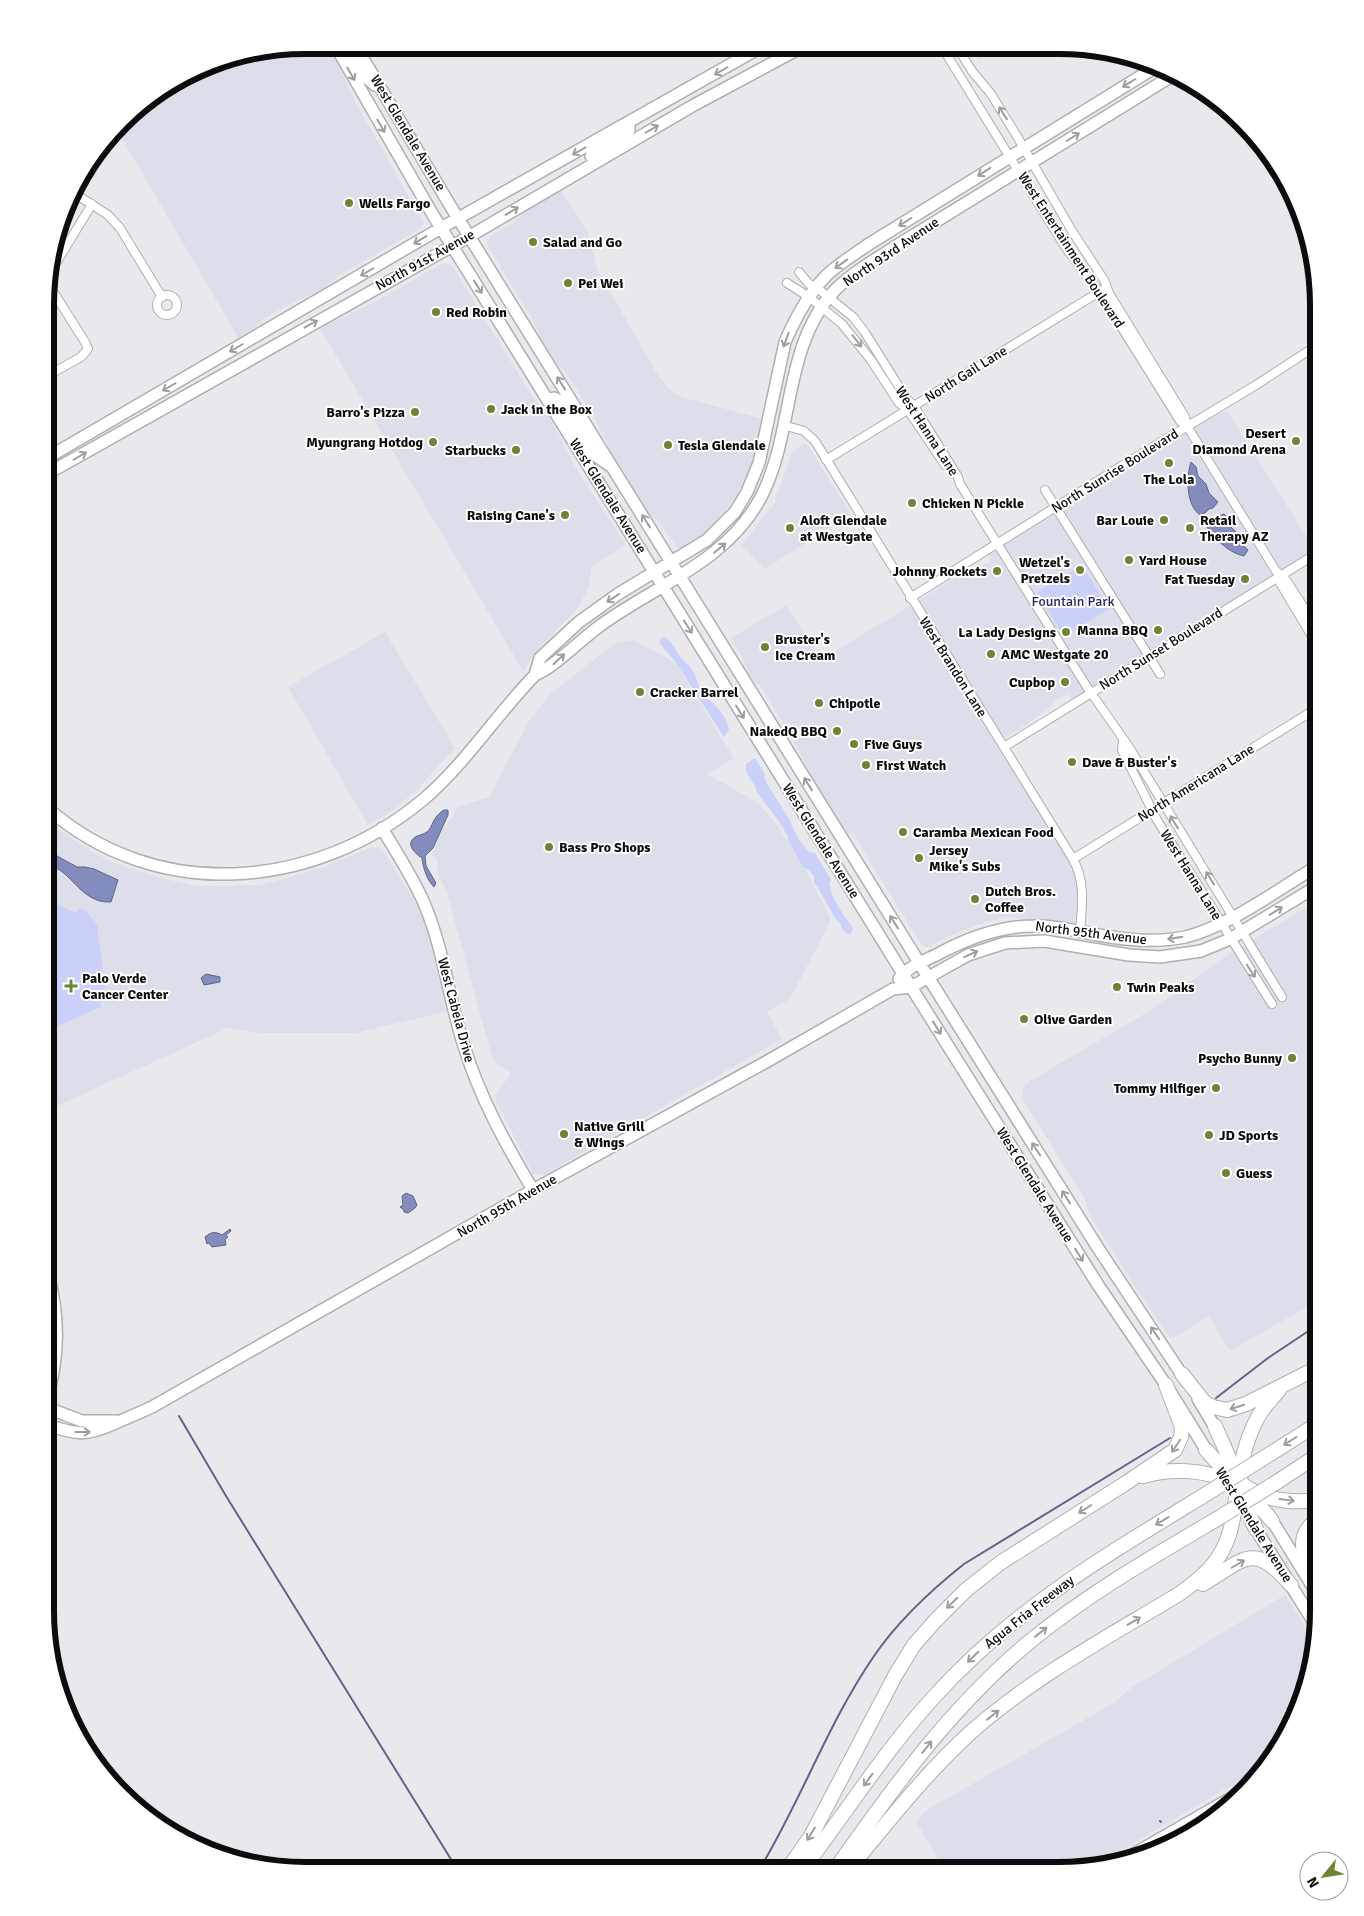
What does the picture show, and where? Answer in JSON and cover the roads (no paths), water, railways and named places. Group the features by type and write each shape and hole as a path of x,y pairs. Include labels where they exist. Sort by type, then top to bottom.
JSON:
{"highway":[{"path":"1182,1374 1205,1403 1227,1410 1240,1407 1282,1388 1310,1372"},
{"path":"793,1862 811,1836 896,1674 925,1632 966,1590 1000,1563 1169,1455 1179,1444 1182,1427 1166,1385"},
{"path":"855,1862 925,1778 973,1731 1059,1667 1179,1594 1204,1576 1224,1550 1231,1530 1237,1484 1254,1425 1263,1409 1282,1388"},
{"path":"1214,1426 1256,1529"},
{"name":"Agua Fria Freeway","path":"808,1862 874,1772 932,1699 986,1645 1062,1584 1310,1427"},
{"path":"1206,1450 1237,1484 1258,1503 1272,1521"},
{"name":"Agua Fria Freeway","path":"841,1862 939,1732 984,1683 1007,1662 1089,1597 1310,1460"},
{"path":"1126,1483 1144,1475 1167,1471 1190,1472 1237,1484 1256,1493 1289,1501 1310,1500"},
{"path":"1310,1527 1305,1532 1303,1548 1310,1567"},
{"path":"1179,1594 1194,1589 1251,1557 1262,1558 1272,1565 1291,1585"}],"main road":[{"name":"West Glendale Avenue","path":"340,54 452,246 911,987 1098,1285 1166,1385 1206,1450"},
{"path":"351,54 363,74 384,94"},
{"name":"West Glendale Avenue","path":"360,54 470,236 928,977 1098,1248 1182,1374 1214,1426"},
{"name":"North 91st Avenue","path":"54,454 459,218 749,54"},
{"path":"765,67 779,54"},
{"name":"North 91st Avenue","path":"54,470 470,236 679,114 789,54"},
{"name":"North 93rd Avenue","path":"535,675 540,658 574,627 610,599 672,563 706,540 723,525 740,505 759,463 785,342 791,328 813,292 826,276 851,257 1010,156 1150,71"},
{"name":"North 93rd Avenue","path":"535,675 547,670 600,625 714,553 731,539 747,520 761,498 770,476 803,343 826,302 846,280 1018,170 1167,79"},
{"path":"573,175 589,157 627,133 629,123"},
{"path":"260,334 268,348"},
{"path":"548,400 556,398 592,453 613,467"},
{"path":"54,813 77,831 116,852 148,864 198,874 234,875 287,868 328,854 382,828 407,812 439,785 535,675"},
{"name":"West Cabela Drive","path":"382,828 419,892 426,908 443,958 463,1044 477,1083 504,1142 533,1190"},
{"name":"North 95th Avenue","path":"893,990 903,974 920,964 962,941 1000,929 1035,926 1138,940 1163,940 1198,933 1221,924 1310,870"},
{"name":"North 95th Avenue","path":"54,1427 71,1432 85,1433 105,1429 141,1413 188,1388 533,1190 893,990 911,987 982,949 1018,941 1044,941 1129,955 1160,957 1201,951 1230,939 1310,890"},
{"path":"54,1299 57,1337 54,1364"},
{"name":"North 95th Avenue","path":"54,1409 82,1421 120,1421"},
{"name":"West Glendale Avenue","path":"1256,1493 1310,1582"},
{"name":"West Glendale Avenue","path":"1256,1529 1310,1616"}],"street":[{"name":"West Entertainment Boulevard","path":"946,54 1064,245 1094,286 1102,290 1185,417 1187,426 1280,576 1286,580 1310,617"},
{"name":"West Entertainment Boulevard","path":"962,54 972,71 991,94 1104,280 1102,290"},
{"path":"79,196 108,215 120,228 162,297"},
{"path":"58,259 92,204"},
{"path":"799,272 813,292"},
{"path":"787,283 813,292"},
{"name":"North Gail Lane","path":"826,460 1102,290"},
{"name":"West Hanna Lane","path":"813,292 826,302 848,312 858,323 911,408 958,477 960,484 1091,693 1129,747 1282,997"},
{"name":"West Hanna Lane","path":"813,292 826,302 834,316 850,333 878,370 899,403 911,408"},
{"path":"54,293 86,342 88,349 81,357 54,372"},
{"name":"North Sunrise Boulevard","path":"910,598 1310,350"},
{"name":"West Brandon Lane","path":"783,425 799,428 815,441 1073,860 1082,882 1080,932"},
{"path":"1045,490 1160,674"},
{"name":"North Sunset Boulevard","path":"1004,748 1310,558"},
{"name":"West Entertainment Boulevard","path":"1280,576 1280,583 1310,633"},
{"name":"North Americana Lane","path":"1073,860 1310,713"},
{"name":"West Hanna Lane","path":"1123,741 1122,750 1157,820 1272,1004"}],"waterway":[{"path":"1216,1398 1268,1358 1310,1330"},
{"path":"179,1416 226,1496 453,1862"},
{"path":"764,1862 828,1735 858,1682 883,1643 904,1619 964,1564 1170,1438"}],"place":[{"name":"Wells Fargo","path":"349,203"},
{"name":"Salad and Go","path":"533,242"},
{"name":"Pei Wei","path":"568,283"},
{"name":"Red Robin","path":"436,312"},
{"name":"Jack in the Box","path":"491,409"},
{"name":"Barro's Pizza","path":"415,412"},
{"name":"Desert Diamond Arena","path":"1296,441"},
{"name":"Myungrang Hotdog","path":"433,442"},
{"name":"Tesla Glendale","path":"668,445"},
{"name":"Starbucks","path":"516,450"},
{"name":"The Lola","path":"1169,463"},
{"name":"Chicken N Pickle","path":"912,503"},
{"name":"Raising Cane's","path":"565,515"},
{"name":"Bar Louie","path":"1164,520"},
{"name":"Aloft Glendale at Westgate","path":"790,528"},
{"name":"Retail Therapy AZ","path":"1190,528"},
{"name":"Yard House","path":"1129,560"},
{"name":"Wetzel's Pretzels","path":"1080,570"},
{"name":"Johnny Rockets","path":"997,571"},
{"name":"Fat Tuesday","path":"1245,579"},
{"name":"Manna BBQ","path":"1158,630"},
{"name":"La Lady Designs","path":"1066,632"},
{"name":"Bruster's Ice Cream","path":"765,647"},
{"name":"AMC Westgate 20","path":"991,654"},
{"name":"Cupbop","path":"1065,682"},
{"name":"Cracker Barrel","path":"640,692"},
{"name":"Chipotle","path":"819,703"},
{"name":"NakedQ BBQ","path":"837,731"},
{"name":"Five Guys","path":"854,744"},
{"name":"Dave & Buster's","path":"1072,762"},
{"name":"First Watch","path":"866,765"},
{"name":"Caramba Mexican Food","path":"903,832"},
{"name":"Bass Pro Shops","path":"549,847"},
{"name":"Jersey Mike's Subs","path":"919,858"},
{"name":"Dutch Bros. Coffee","path":"975,899"},
{"name":"Palo Verde Cancer Center","path":"71,986"},
{"name":"Twin Peaks","path":"1117,987"},
{"name":"Olive Garden","path":"1024,1019"},
{"name":"Psycho Bunny","path":"1292,1058"},
{"name":"Tommy Hilfiger","path":"1216,1088"},
{"name":"Native Grill & Wings","path":"564,1134"},
{"name":"JD Sports","path":"1209,1135"},
{"name":"Guess","path":"1226,1173"}],"park label":[{"name":"Fountain Park","path":"1073,601"}]}
